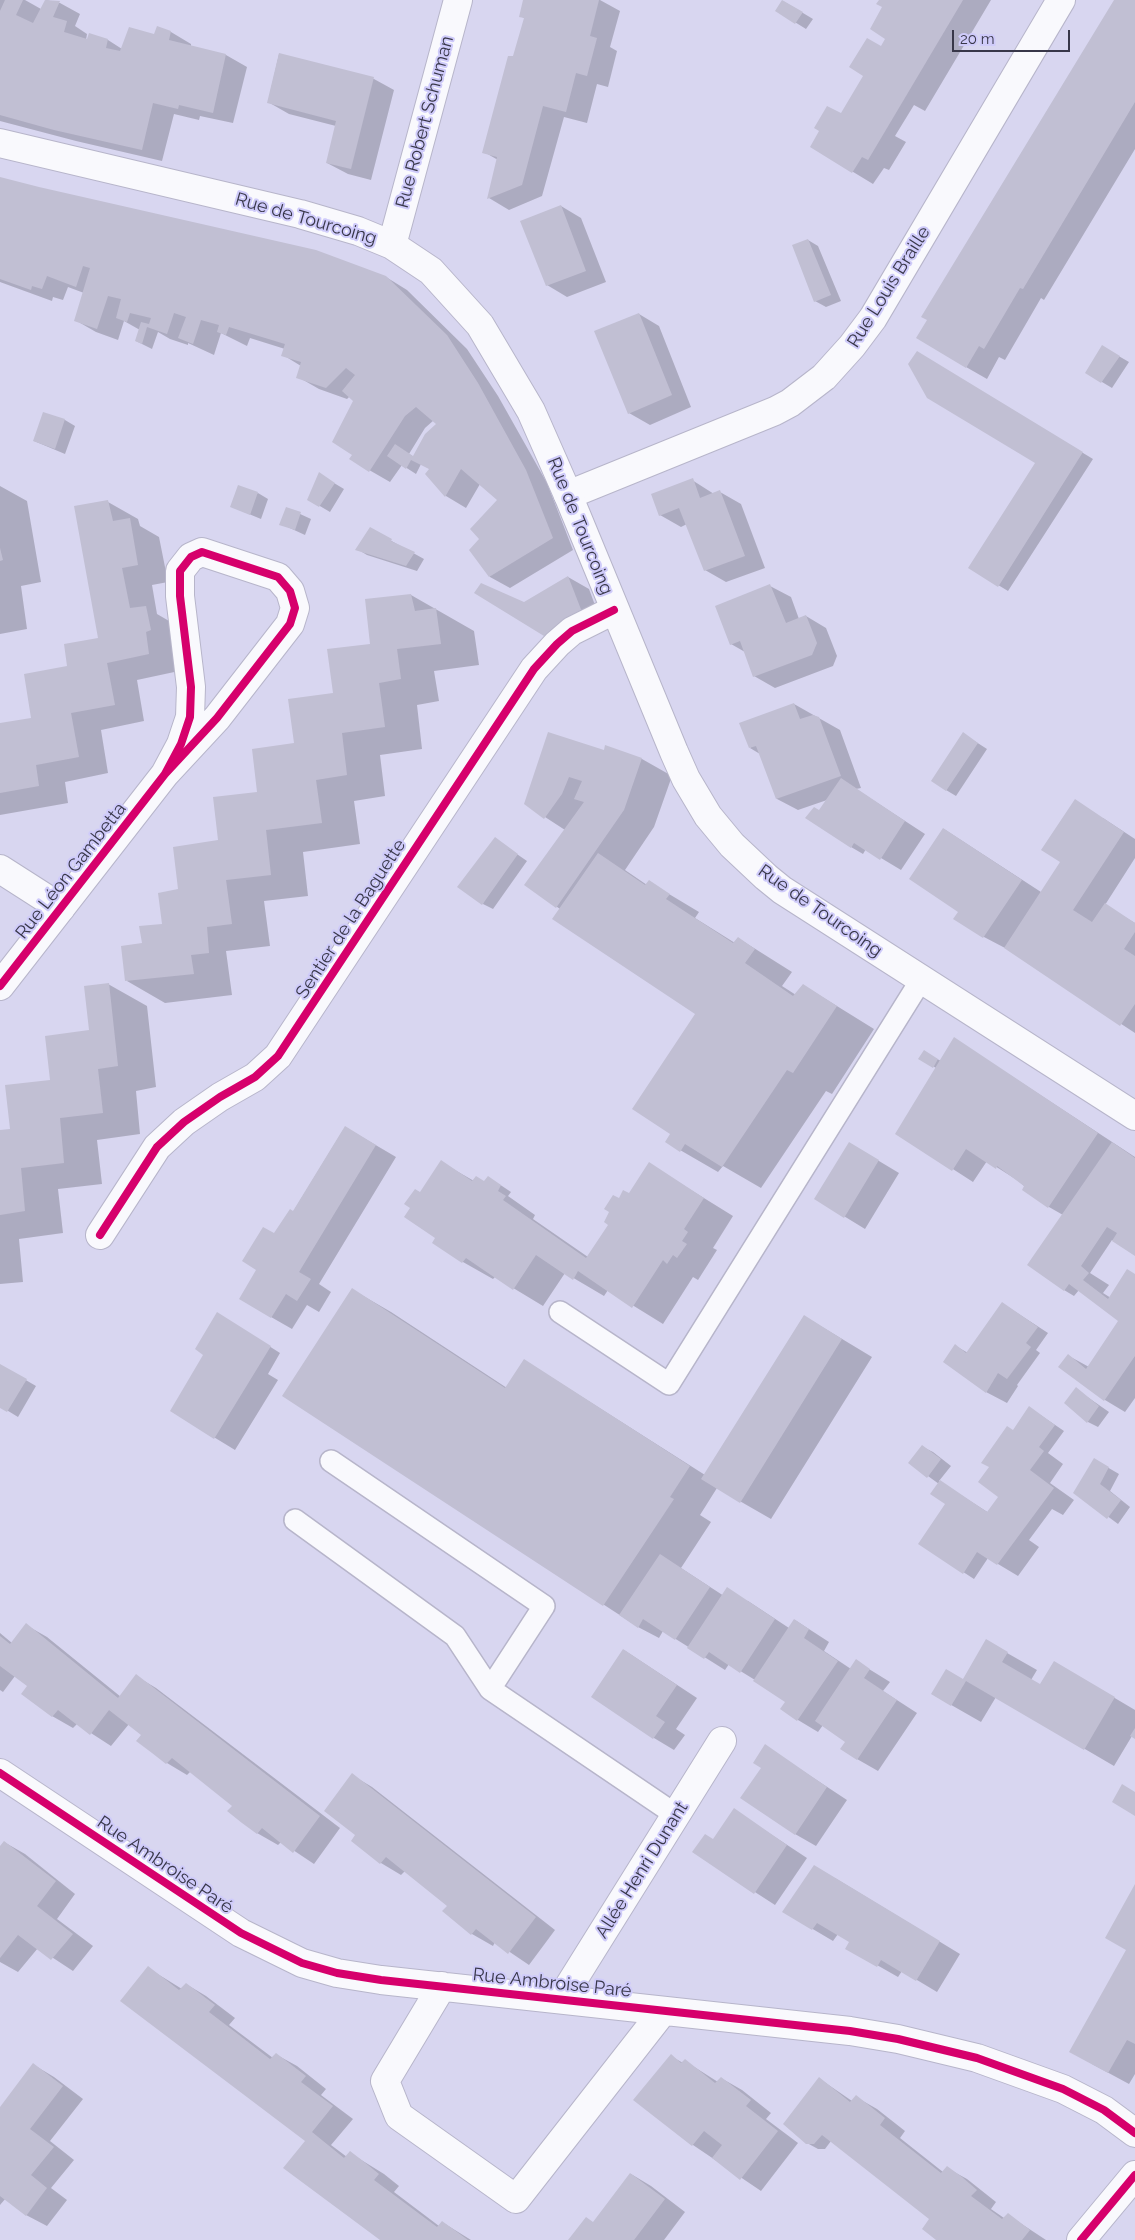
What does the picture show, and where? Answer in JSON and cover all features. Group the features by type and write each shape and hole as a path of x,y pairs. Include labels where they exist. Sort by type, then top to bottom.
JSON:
{"street":[{"name":"Rue Robert Schuman","path":"392,245 458,0"},
{"name":"Rue Louis Braille","path":"568,495 790,403 824,377 852,346 873,318 1061,0"},
{"name":"Rue de Tourcoing","path":"0,143 300,214 358,231 392,245 431,271 480,325 531,411 568,495 662,726 686,779 708,816 732,845 782,890 1135,1116"},
{"name":"Rue Léon Gambetta","path":"0,986 166,774 217,718 290,624 295,608 290,591 278,578 202,552 192,557 180,572 180,596 191,687 190,717 166,774"},
{"name":"Sentier de la Baguette","path":"100,1235 157,1147 184,1122 220,1097 255,1078 278,1056 534,669 572,631 614,610"},
{"path":"0,869 61,908"},
{"name":"Allée Henri Dunant","path":"561,1999 722,1741"},
{"name":"Rue Ambroise Paré","path":"0,1773 241,1934 269,1949 302,1963 337,1973 850,2031 936,2047 977,2058 1063,2089 1104,2110 1135,2133"},
{"path":"442,1986 385,2081 399,2116 516,2199 663,2011"},
{"path":"1081,2240 1135,2175"}],"lane":[{"path":"560,1312 669,1384 921,980"},
{"path":"331,1461 544,1606 490,1688"},
{"path":"295,1520 455,1636 490,1688 676,1815"}],"building":[{"path":"5,0 23,0 16,15 33,23 45,0 60,1 53,17 67,21 64,32 87,39 89,33 108,39 106,48 120,51 129,27 154,34 157,26 171,31 169,40 226,54 213,113 179,105 178,109 153,103 142,150 54,130 0,115 0,11"},
{"path":"523,0 599,0 590,36 597,38 587,76 576,73 566,112 543,106 522,185 487,199 497,157 482,153 508,56 513,56 524,18 519,17"},
{"path":"782,0 803,12 795,24 775,11"},
{"path":"879,0 963,0 868,160 862,157 852,173 810,147 819,131 814,128 827,106 841,113 863,76 849,67 867,38 881,46 885,39 870,29 882,7 876,4"},
{"path":"1114,0 1135,0 1135,102 1023,289 1020,288 984,349 979,346 966,368 916,338 927,320 921,317"},
{"path":"279,53 374,77 351,169 326,163 336,121 267,103"},
{"path":"0,177 316,250 386,276 447,335 478,383 526,470 553,538 489,577 469,550 479,539 470,529 497,500 461,469 445,497 425,474 429,469 411,460 406,469 387,456 395,444 413,456 425,434 436,424 416,407 405,416 369,472 349,459 352,455 332,442 353,401 342,391 355,375 346,368 326,388 296,378 301,362 281,356 285,344 229,327 226,335 217,332 219,325 201,320 193,344 178,338 186,317 174,313 167,334 147,327 142,344 135,341 141,322 149,324 151,318 130,313 127,322 116,318 121,299 108,296 97,329 74,321 90,268 83,266 76,287 47,276 42,289 32,286 31,290 0,279"},
{"path":"561,205 586,271 546,286 520,221"},
{"path":"808,239 831,295 814,302 792,245"},
{"path":"639,313 672,395 628,414 594,331"},
{"path":"1102,345 1120,356 1101,383 1085,373"},
{"path":"917,351 1083,452 998,587 968,568 1035,463 927,398 908,364"},
{"path":"43,412 65,419 55,449 33,441"},
{"path":"319,472 335,483 319,507 307,500"},
{"path":"693,478 700,498 720,490 745,556 704,571 679,508 659,516 651,494"},
{"path":"238,485 258,492 250,515 230,507"},
{"path":"108,500 113,521 130,518 138,565 122,568 130,608 146,606 151,630 146,632 149,654 107,663 115,705 71,713 79,757 36,765 39,786 0,793 0,723 31,718 24,674 67,666 64,644 98,638 74,506"},
{"path":"286,507 301,512 295,530 279,525"},
{"path":"370,527 392,539 391,541 415,552 406,566 355,550"},
{"path":"0,548 3,560 0,561"},
{"path":"568,576 582,612 544,636 474,593 481,583 524,602"},
{"path":"770,584 786,623 806,615 817,643 812,655 753,677 740,641 730,645 715,606"},
{"path":"411,594 415,611 436,608 441,644 397,649 401,679 379,683 385,727 342,733 347,775 316,780 322,823 266,830 271,875 226,880 232,924 207,927 209,953 191,955 194,974 125,981 121,946 142,943 139,926 162,924 158,893 178,889 173,847 218,840 213,797 257,792 252,749 294,743 288,699 333,693 327,649 370,644 365,599"},
{"path":"794,703 800,719 813,715 819,717 841,776 776,799 756,746 749,748 739,723"},
{"path":"548,732 604,750 605,745 642,758 624,810 556,908 524,885 584,802 574,799 582,781 569,777 562,794 544,819 524,804"},
{"path":"963,732 978,743 946,791 931,781"},
{"path":"841,778 905,821 880,860 854,843 851,848 805,818 814,807 819,810"},
{"path":"1075,799 1124,832 1073,910 1092,922 1105,903 1135,923 1135,932 1124,949 1135,956 1135,1004 1120,1026 1004,948 1060,862 1041,850"},
{"path":"943,828 1022,880 983,938 953,919 958,912 909,879"},
{"path":"495,837 518,854 482,905 457,887"},
{"path":"598,853 645,885 649,880 670,894 666,899 733,943 738,937 755,949 745,963 793,996 803,984 837,1006 793,1073 787,1070 722,1167 685,1144 680,1152 665,1142 670,1134 632,1109 695,1014 552,919"},
{"path":"109,983 118,1066 98,1069 103,1113 60,1118 64,1163 21,1168 25,1211 0,1215 0,1130 10,1129 5,1085 50,1080 45,1036 89,1030 84,986"},
{"path":"954,1037 1098,1133 1048,1208 1022,1190 1024,1186 997,1166 996,1169 966,1149 952,1171 895,1134"},
{"path":"924,1050 938,1059 933,1068 918,1059"},
{"path":"345,1126 376,1145 299,1272 311,1279 297,1301 286,1294 271,1318 239,1299 256,1270 242,1261 263,1227 274,1233 290,1209 293,1211"},
{"path":"849,1142 879,1160 844,1218 814,1199"},
{"path":"1112,1142 1135,1158 1135,1256 1112,1241 1117,1233 1107,1227 1081,1266 1089,1273 1083,1280 1108,1299 1127,1269 1135,1274 1135,1356 1104,1401 1058,1367 1068,1354 1086,1369 1118,1321 1069,1284 1064,1291 1027,1265"},
{"path":"441,1160 472,1181 476,1176 484,1181 488,1176 501,1185 498,1191 506,1196 503,1200 586,1258 608,1225 604,1222 609,1212 604,1209 613,1195 619,1198 623,1190 629,1193 649,1162 704,1198 684,1229 688,1232 682,1241 687,1244 677,1258 673,1255 667,1264 663,1260 632,1308 578,1271 573,1280 536,1255 513,1290 466,1258 462,1263 432,1243 435,1238 404,1217 410,1208 404,1204 415,1189 420,1192"},
{"path":"352,1288 505,1388 524,1359 690,1466 670,1497 674,1499 603,1606 282,1396"},
{"path":"1002,1302 1038,1327 1026,1343 1031,1347 1007,1379 998,1373 986,1393 943,1362 955,1344 966,1353"},
{"path":"217,1312 271,1346 214,1439 170,1411 203,1355 195,1349"},
{"path":"804,1315 842,1339 740,1503 701,1479"},
{"path":"0,1364 27,1379 7,1412 0,1408"},
{"path":"1076,1387 1099,1406 1087,1423 1064,1403"},
{"path":"1029,1406 1055,1425 1039,1447 1044,1451 1030,1470 1054,1488 997,1565 977,1552 963,1574 918,1544 945,1504 930,1494 940,1480 987,1512 998,1497 978,1482 989,1467 981,1463 1007,1426 1013,1430"},
{"path":"922,1445 941,1459 927,1478 908,1463"},
{"path":"1094,1458 1109,1467 1100,1484 1121,1500 1107,1519 1073,1493"},
{"path":"660,1554 710,1587 675,1640 643,1619 638,1628 619,1615"},
{"path":"727,1587 775,1619 740,1673 709,1652 704,1659 687,1648"},
{"path":"794,1619 809,1629 804,1638 838,1661 797,1721 780,1709 785,1702 753,1681"},
{"path":"26,1623 118,1698 136,1674 320,1816 293,1853 262,1828 257,1834 242,1823 227,1811 232,1806 172,1758 166,1764 136,1741 141,1735 109,1710 90,1735 58,1710 52,1717 21,1694 27,1686 0,1666 0,1636 10,1644"},
{"path":"986,1639 1008,1652 1002,1662 1040,1684 1054,1661 1115,1697 1084,1750 966,1681 951,1706 931,1694 946,1669 963,1679"},
{"path":"623,1649 677,1685 656,1716 665,1722 653,1739 591,1697"},
{"path":"856,1659 870,1669 864,1678 897,1700 857,1760 840,1749 845,1742 815,1721"},
{"path":"1135,1728 1135,1739 1130,1736"},
{"path":"765,1744 827,1787 795,1835 740,1798 761,1768 753,1763"},
{"path":"352,1773 536,1917 508,1954 476,1929 471,1935 442,1911 447,1906 386,1857 380,1864 351,1841 355,1835 324,1811"},
{"path":"1122,1784 1135,1792 1135,1816 1112,1802"},
{"path":"734,1808 787,1845 754,1894 692,1852 705,1834 713,1839"},
{"path":"4,1841 56,1881 37,1906 73,1934 51,1960 18,1935 0,1958 0,1846"},
{"path":"814,1865 940,1941 916,1981 881,1960 877,1967 845,1949 849,1942 817,1923 812,1930 782,1912"},
{"path":"1135,1884 1135,2044 1127,2040 1108,2073 1069,2052 1126,1950 1105,1938"},
{"path":"148,1966 179,1990 186,1983 215,2005 209,2012 270,2059 276,2053 306,2076 301,2082 333,2106 312,2132 344,2158 350,2151 379,2174 374,2180 437,2227 442,2221 468,2240 380,2240 283,2168 305,2141 120,2001"},
{"path":"671,2054 681,2063 685,2059 715,2083 721,2077 751,2100 746,2106 778,2131 740,2180 712,2158 722,2145 704,2131 692,2146 633,2100"},
{"path":"33,2063 63,2086 30,2129 54,2147 31,2175 47,2188 26,2216 0,2196 0,2107"},
{"path":"819,2077 850,2102 856,2095 885,2118 880,2125 941,2173 947,2166 962,2177 977,2190 971,2196 1002,2219 1008,2213 1030,2230 1022,2240 936,2240 922,2229 929,2219 822,2135 814,2144 806,2144 783,2124"},
{"path":"630,2173 665,2199 634,2240 568,2240 586,2217 593,2222"}],"cycle path":[{"path":"0,986 165,774 217,718 290,624 295,608 290,591 278,577 202,552 191,557 180,571 180,596 191,687 190,717 181,744 165,774"},
{"path":"100,1235 157,1147 184,1122 220,1097 255,1077 278,1056 534,669 572,631 614,610"},
{"path":"0,1773 241,1933 302,1963 337,1973 381,1980 850,2031 898,2039 977,2058 1063,2089 1104,2110 1135,2133"},
{"path":"1081,2240 1135,2175"}]}
